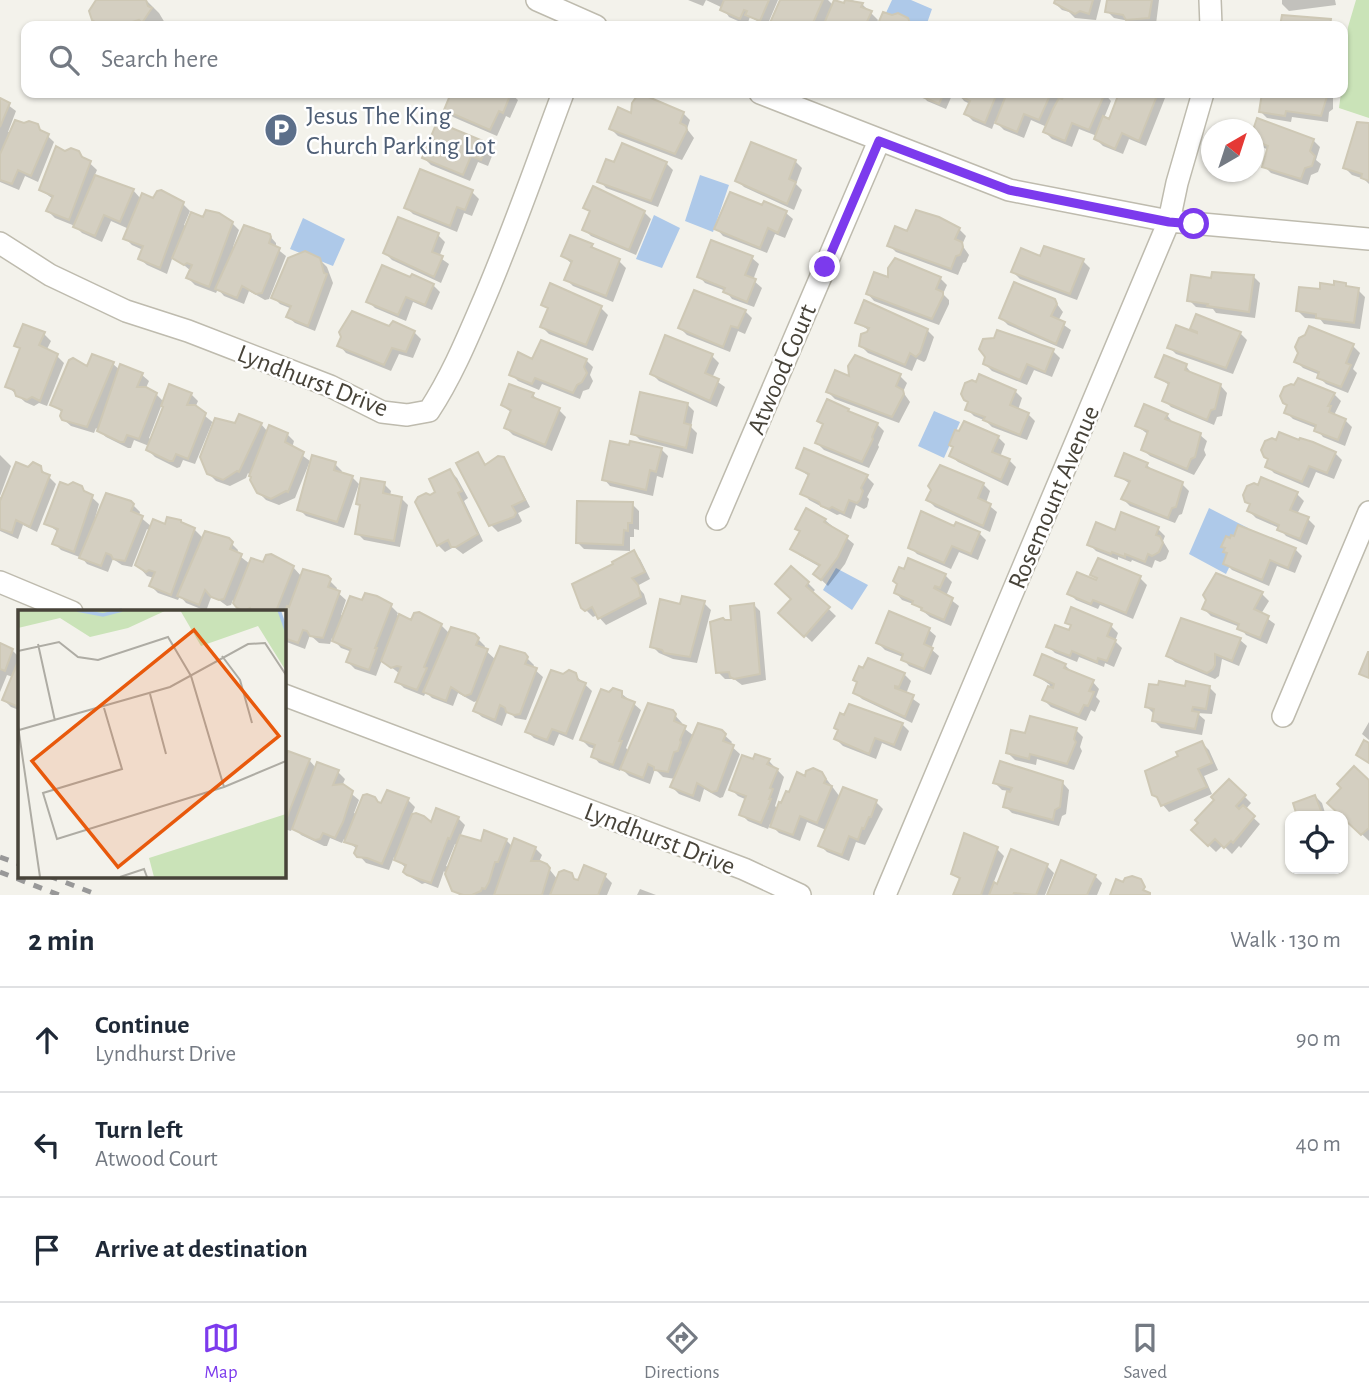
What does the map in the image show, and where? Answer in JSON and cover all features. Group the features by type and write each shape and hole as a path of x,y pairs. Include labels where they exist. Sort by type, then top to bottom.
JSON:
{"street":[{"path":"537,0 582,21"},
{"path":"1210,0 1211,21"},
{"name":"Lyndhurst Drive","path":"0,243 50,275 126,312 188,331 317,382 382,412 407,415 429,411 458,360 502,259 561,98"},
{"path":"772,98 1009,190 1169,222 1369,239"},
{"name":"Rosemount Avenue","path":"885,895 1169,222 1177,183 1202,98"},
{"name":"Atwood Court","path":"717,519 879,141"},
{"path":"1283,716 1369,512"},
{"path":"0,582 70,610"},
{"name":"Lyndhurst Drive","path":"285,695 744,869 800,895"}],"green space":[{"path":"1356,0 1369,0 1369,118 1339,108 1340,98 1348,98 1348,27"}],"water":[{"path":"892,0 911,0 932,9 928,21 893,21 884,17"},
{"path":"700,175 729,185 713,232 685,221"},
{"path":"654,215 680,228 662,268 636,259"},
{"path":"303,218 345,239 333,266 290,249"},
{"path":"934,411 960,422 944,458 918,446"},
{"path":"1209,508 1248,528 1226,574 1189,554"},
{"path":"836,568 868,585 852,610 823,590"}],"building":[{"path":"96,0 146,0 152,8 143,21 94,21 89,11"},
{"path":"724,0 769,0 760,21 745,15 747,11 744,10 740,19 720,10"},
{"path":"780,0 823,0 814,21 771,21"},
{"path":"834,0 863,3 861,7 872,11 867,21 825,21"},
{"path":"1055,0 1093,0 1089,14 1080,11 1075,14 1054,3"},
{"path":"1107,0 1152,0 1149,18 1126,20 1123,15 1105,12"},
{"path":"883,12 892,15 898,13 909,21 879,21"},
{"path":"1282,15 1331,19 1331,21 1281,21"},
{"path":"0,98 10,103 0,127"},
{"path":"449,98 509,98 503,113 499,111 490,130 444,110"},
{"path":"636,98 651,98 684,112 680,123 686,126 687,130 675,154 609,129 618,107 631,113"},
{"path":"925,98 942,98 939,104"},
{"path":"964,98 995,98 985,123 964,114 970,101"},
{"path":"1005,98 1049,98 1039,120 1024,114 1017,132 995,123"},
{"path":"1059,98 1103,98 1089,130 1072,123 1065,141 1043,132"},
{"path":"1117,98 1156,98 1139,141 1122,133 1115,149 1094,139 1103,116 1109,119"},
{"path":"1261,98 1326,98 1321,116 1286,111 1285,116 1259,112"},
{"path":"15,120 38,124 40,130 49,134 31,176 18,170 12,184 0,180 0,154"},
{"path":"1264,121 1314,139 1310,151 1315,156 1312,166 1305,168 1301,179 1264,168 1268,146 1264,145"},
{"path":"437,122 488,143 481,160 471,156 463,175 422,158"},
{"path":"1357,122 1369,123 1369,181 1361,178 1362,174 1343,168"},
{"path":"751,142 796,160 789,179 796,182 787,204 735,181"},
{"path":"622,143 667,162 651,201 597,182 606,159 614,162"},
{"path":"56,146 65,151 71,148 79,151 82,157 91,161 69,220 46,211 53,196 39,190"},
{"path":"420,169 473,190 465,210 457,207 450,226 404,208"},
{"path":"95,175 134,189 120,222 104,215 95,236 73,227"},
{"path":"593,186 645,211 629,250 582,230 590,211 583,208"},
{"path":"161,190 184,202 160,268 138,259 143,246 123,239 142,193 153,198 157,191"},
{"path":"730,192 762,205 764,201 787,211 778,233 768,228 760,248 714,229"},
{"path":"206,210 219,213 233,222 209,287 186,278 192,265 184,265 172,258 191,212 203,217"},
{"path":"916,210 939,217 960,228 955,239 962,242 963,247 951,269 887,246 895,226 907,231"},
{"path":"398,217 439,233 432,252 443,256 434,277 383,253"},
{"path":"244,225 270,234 269,243 280,248 262,293 256,294 242,286 237,298 215,289"},
{"path":"570,235 620,259 606,296 564,280 572,261 561,256"},
{"path":"711,240 753,256 745,275 756,279 747,302 723,292 725,288 697,277"},
{"path":"1044,246 1084,259 1070,294 1011,272 1021,248 1040,256"},
{"path":"305,251 320,258 324,273 327,274 308,326 286,317 291,306 271,298 288,258"},
{"path":"895,258 941,277 936,289 943,292 943,296 932,319 866,294 874,272 888,277 888,268"},
{"path":"382,265 434,284 425,305 406,297 398,315 366,302"},
{"path":"1212,272 1254,275 1249,312 1187,301 1191,275 1211,278"},
{"path":"1334,281 1359,288 1354,323 1316,318 1316,314 1296,311 1299,287 1320,289 1320,283 1334,285"},
{"path":"1014,282 1055,299 1057,304 1051,316 1065,322 1056,344 999,318"},
{"path":"550,283 602,306 586,345 540,327 548,308 541,305"},
{"path":"694,290 746,310 738,328 731,326 723,347 678,328"},
{"path":"864,300 928,329 920,353 916,357 910,353 905,365 859,346 861,334 869,328 855,323"},
{"path":"352,311 389,326 393,321 415,331 406,352 392,348 384,365 337,346 341,337 339,332"},
{"path":"1196,314 1241,332 1226,368 1167,348 1176,325 1197,333 1190,329"},
{"path":"23,324 45,332 39,345 58,354 40,401 32,397 27,400 16,396 14,390 5,387 20,348 14,346"},
{"path":"1309,326 1354,344 1346,363 1351,365 1341,387 1317,378 1319,372 1294,362 1298,353 1295,347"},
{"path":"997,330 1054,349 1045,372 1027,364 1020,380 983,364 985,357 979,349 983,339 994,338"},
{"path":"665,335 713,354 705,373 719,379 710,401 650,374"},
{"path":"541,340 587,359 584,367 587,373 573,393 535,378 532,384 509,375 518,352 532,359"},
{"path":"92,354 114,362 87,427 62,420 62,410 50,405 69,360 73,358 87,366"},
{"path":"855,355 901,374 896,386 903,390 904,394 892,417 826,392 835,370 849,376 848,366"},
{"path":"1164,355 1187,364 1185,370 1221,384 1215,409 1211,410 1207,420 1162,401 1169,383 1155,377"},
{"path":"120,364 143,373 137,387 146,387 157,393 139,439 127,435 124,442 97,431"},
{"path":"979,374 1016,390 1010,405 1029,413 1020,435 965,410 968,402 961,394 965,383 972,380 976,382"},
{"path":"1298,378 1335,393 1328,406 1331,406 1329,412 1346,419 1338,440 1314,431 1316,425 1284,413 1287,405 1280,396 1284,387 1294,385"},
{"path":"169,384 192,393 187,405 195,405 206,413 188,459 176,454 173,461 169,461 146,450"},
{"path":"509,384 534,393 532,397 560,408 545,445 504,428 511,410 501,405"},
{"path":"640,392 688,403 684,423 691,425 686,448 631,434"},
{"path":"827,399 878,423 862,462 815,443 823,424 817,421"},
{"path":"1144,404 1168,414 1165,419 1201,433 1195,457 1191,459 1187,469 1141,450 1148,431 1135,426"},
{"path":"239,414 262,423 239,472 223,480 207,474 200,457 215,418 235,423"},
{"path":"964,421 999,436 992,452 1010,459 1001,480 949,456 953,447 949,445 955,430 959,431"},
{"path":"269,425 288,433 285,442 304,452 288,492 271,499 257,493 249,476"},
{"path":"1279,432 1336,452 1327,473 1309,466 1302,482 1265,467 1268,459 1261,450 1265,441 1272,438 1276,440"},
{"path":"610,441 629,445 630,441 662,448 656,472 650,470 646,490 602,480"},
{"path":"804,448 868,475 861,488 863,491 860,500 857,503 849,500 844,513 832,507 829,509 821,506 819,502 800,494 809,474 796,468"},
{"path":"478,452 485,465 498,456 504,457 525,500 512,506 516,513 514,517 489,526 456,463"},
{"path":"1124,453 1148,463 1146,467 1183,482 1176,507 1172,508 1168,518 1121,499 1130,481 1115,476"},
{"path":"312,455 336,462 334,470 353,476 337,522 297,510"},
{"path":"16,462 28,467 33,462 41,466 42,472 50,475 30,527 16,520 12,533 0,529 0,501"},
{"path":"940,465 984,483 978,498 991,504 983,526 926,500 931,490 928,486"},
{"path":"450,469 462,491 458,493 478,534 456,547 451,547 448,540 437,546 415,502 426,493 430,495 435,492 429,479"},
{"path":"1261,477 1298,492 1290,510 1309,517 1300,539 1277,530 1279,525 1247,511 1250,504 1245,502 1243,495 1247,486 1254,483 1258,485"},
{"path":"361,478 385,482 383,493 402,497 394,541 355,534 360,505 356,504"},
{"path":"60,482 68,485 73,482 93,495 74,552 52,544 58,529 44,524"},
{"path":"106,493 131,501 134,504 131,511 143,516 125,561 113,559 106,553 101,566 79,558"},
{"path":"577,501 633,502 632,523 628,523 628,531 624,530 623,545 576,543"},
{"path":"806,508 848,536 838,557 821,580 813,574 820,565 790,549 800,531 795,529"},
{"path":"921,511 954,526 956,522 980,532 971,554 952,546 944,563 908,548"},
{"path":"1121,512 1159,527 1156,535 1160,536 1163,543 1159,552 1152,556 1148,554 1145,562 1087,545 1096,522 1115,530"},
{"path":"167,517 181,520 195,528 171,595 149,586 155,572 146,572 135,565 153,519 165,524"},
{"path":"1238,525 1296,548 1288,568 1270,560 1262,580 1223,564 1227,553 1223,552 1225,548 1221,547 1226,536 1234,536"},
{"path":"205,531 229,538 233,542 230,549 242,554 224,599 211,597 205,590 199,605 177,596"},
{"path":"634,550 645,572 632,578 638,585 641,597 598,619 592,607 585,611 581,608 572,584 613,564 612,562"},
{"path":"271,554 294,566 278,610 237,608 233,603 251,558 263,562 266,555"},
{"path":"908,558 946,574 940,588 934,588 953,598 944,620 921,610 922,608 912,604 913,601 894,593 897,584 893,581 899,567 904,569"},
{"path":"1098,558 1141,576 1126,613 1093,600 1091,604 1067,594 1077,572 1096,580 1097,578 1090,575"},
{"path":"791,566 809,582 806,586 830,607 804,637 778,613 791,599 775,584"},
{"path":"303,569 328,576 331,579 328,587 340,591 323,638 310,636 303,630 298,643 285,638 285,611 287,606 289,607"},
{"path":"1216,573 1263,592 1254,609 1269,616 1260,638 1237,629 1239,624 1202,609 1206,600 1203,595"},
{"path":"365,593 392,604 369,670 346,662 351,649 332,641 350,596 362,600"},
{"path":"682,596 705,601 690,657 664,653 650,647 660,599 680,604"},
{"path":"754,603 760,674 734,679 729,672 716,673 710,622 723,618 731,620 730,606"},
{"path":"1071,607 1112,624 1107,636 1116,640 1107,661 1098,658 1097,662 1072,651 1070,656 1046,647 1055,625 1069,630 1071,625 1065,623"},
{"path":"889,611 930,628 924,644 933,648 924,669 901,660 903,654 876,643"},
{"path":"419,612 442,624 417,690 395,682 401,667 391,668 381,661 399,614 411,620 414,613"},
{"path":"1181,618 1241,638 1232,661 1215,654 1215,665 1207,673 1166,656"},
{"path":"451,627 475,634 479,638 476,645 488,649 471,694 465,696 451,687 446,701 423,692"},
{"path":"0,643 13,649 5,671 0,669"},
{"path":"500,646 525,653 528,657 525,664 537,668 520,714 506,712 500,705 495,720 473,711"},
{"path":"1369,652 1369,678 1359,674"},
{"path":"1042,654 1066,664 1064,668 1094,680 1089,691 1094,692 1088,706 1084,705 1079,715 1042,700 1048,686 1053,688 1054,684 1034,675"},
{"path":"868,658 905,673 899,687 895,688 914,695 905,717 853,693 857,682 853,680 859,666 863,668"},
{"path":"18,661 18,707 2,700"},
{"path":"551,670 563,674 569,670 576,673 578,680 586,683 566,734 552,729 547,740 525,732"},
{"path":"1159,681 1185,686 1186,681 1210,686 1206,709 1193,707 1192,711 1199,712 1195,729 1152,721 1154,709 1145,707 1149,684 1158,685"},
{"path":"613,688 622,691 622,697 635,702 619,741 622,741 613,765 591,757 595,745 580,740 601,689 609,692"},
{"path":"648,703 673,710 676,714 674,721 686,726 668,772 654,770 654,767 648,764 643,778 620,769"},
{"path":"849,704 903,723 894,745 875,738 869,754 834,739 838,730 834,728 840,713 844,715"},
{"path":"1030,716 1077,728 1074,739 1076,742 1067,764 1030,754 1029,759 1006,753 1011,730 1025,733"},
{"path":"698,723 722,730 726,734 723,741 734,745 717,791 712,792 697,783 693,796 670,787"},
{"path":"1364,740 1369,743 1369,763 1356,755"},
{"path":"1202,741 1212,763 1198,769 1207,787 1161,806 1157,797 1152,795 1145,771 1178,756 1176,752"},
{"path":"288,751 310,759 285,822 285,761"},
{"path":"755,754 770,759 767,764 778,769 770,788 773,789 771,799 761,823 739,815 746,796 729,790 742,755 753,759"},
{"path":"1000,761 1063,781 1060,807 1055,810 1053,820 1003,807 1007,791 1010,792 1012,788 993,783"},
{"path":"317,762 339,770 333,785 343,784 353,791 335,838 323,833 320,839 315,840 292,829"},
{"path":"1354,766 1369,780 1369,828 1361,835 1348,823 1348,811 1336,811 1327,803 1341,788 1337,784"},
{"path":"813,768 822,772 826,779 824,783 832,786 817,823 800,816 793,835 770,827 779,802 781,803 786,791 789,792 797,772 805,776 806,771"},
{"path":"1229,779 1246,795 1236,806 1239,809 1243,805 1255,816 1233,843 1231,841 1224,848 1215,839 1208,846 1191,830 1198,823 1195,820 1214,800 1211,797"},
{"path":"843,787 877,800 858,840 849,836 842,855 818,846"},
{"path":"387,790 409,798 382,864 357,857 354,853 357,846 344,842 363,795 375,797 381,803"},
{"path":"1315,795 1321,811 1295,811 1293,803"},
{"path":"436,808 459,817 431,883 407,875 403,872 406,865 394,860 412,814 424,816 431,822"},
{"path":"484,830 507,839 498,862 495,862 489,882 485,889 482,888 472,895 452,891 445,874 460,835 481,841"},
{"path":"964,833 998,847 981,895 953,895 960,878 951,874"},
{"path":"514,838 536,847 531,861 540,861 550,868 542,895 494,895"},
{"path":"1011,849 1048,864 1036,895 989,895 994,882 997,884"},
{"path":"1061,860 1096,875 1087,895 1047,895"},
{"path":"584,865 606,874 598,895 550,895 559,872 564,870 572,873 574,879 578,880"},
{"path":"1132,876 1141,879 1145,887 1143,890 1150,895 1110,895 1116,879 1123,882 1125,878"}],"railway":[{"path":"0,857 18,864"},
{"path":"0,872 59,895"},
{"path":"54,878 98,895"}],"place":[{"name":"Jesus The King Church Parking Lot","path":"281,130"}],"route":[{"path":"825,267 879,141 1009,190 1169,222 1194,224"}]}
